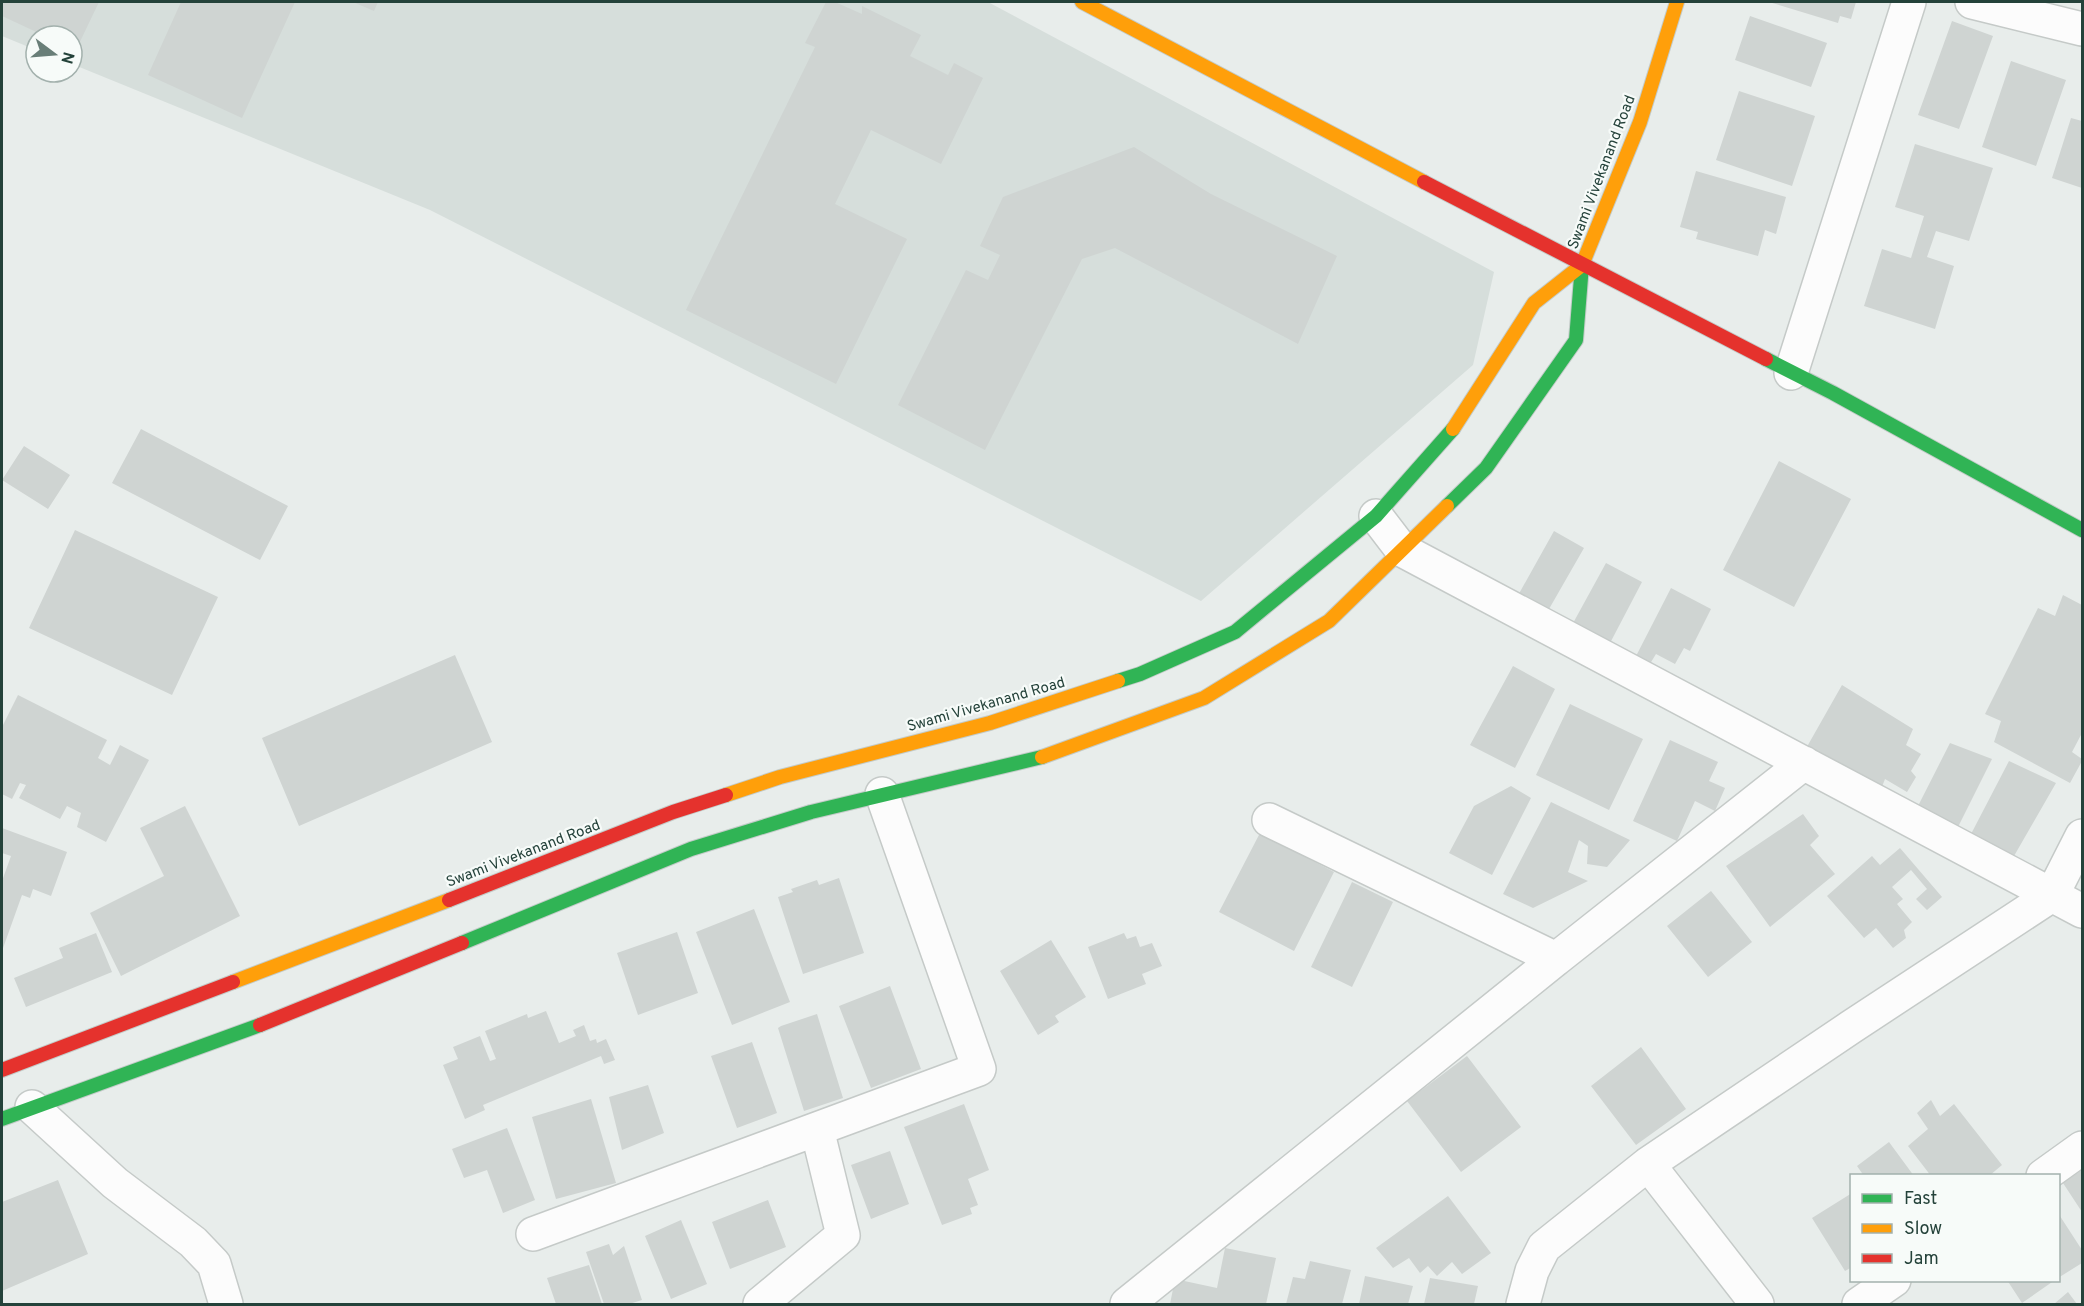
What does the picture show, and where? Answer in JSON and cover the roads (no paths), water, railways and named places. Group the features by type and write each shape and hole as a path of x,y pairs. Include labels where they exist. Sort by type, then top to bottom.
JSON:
{"main road":[{"path":"1082,2 1582,265 1853,404 2082,530"},
{"name":"Swami Vivekanand Road","path":"2,1070 673,812 780,777 990,723 1140,674 1235,632 1376,516 1451,433 1534,303 1582,265 1640,122 1677,2"},
{"path":"2,1119 273,1020 691,849 810,812 1037,759 1204,698 1329,621 1486,468 1576,340 1582,265"}],"street":[{"path":"1791,373 1909,2"},
{"path":"1972,2 2082,29"},
{"path":"1376,516 1402,550 2082,911"},
{"path":"1126,1305 1804,763"},
{"path":"533,1234 979,1069 882,794"},
{"path":"1269,820 1556,959"},
{"path":"1522,1305 1532,1271 1544,1247 1648,1164 2052,895 2082,836"},
{"path":"32,1107 115,1183 193,1242 214,1264 226,1305"},
{"path":"760,1305 843,1235 817,1129"},
{"path":"2046,1174 2082,1148"},
{"path":"1648,1164 1757,1305"},
{"path":"1859,1305 1893,1282"}]}
